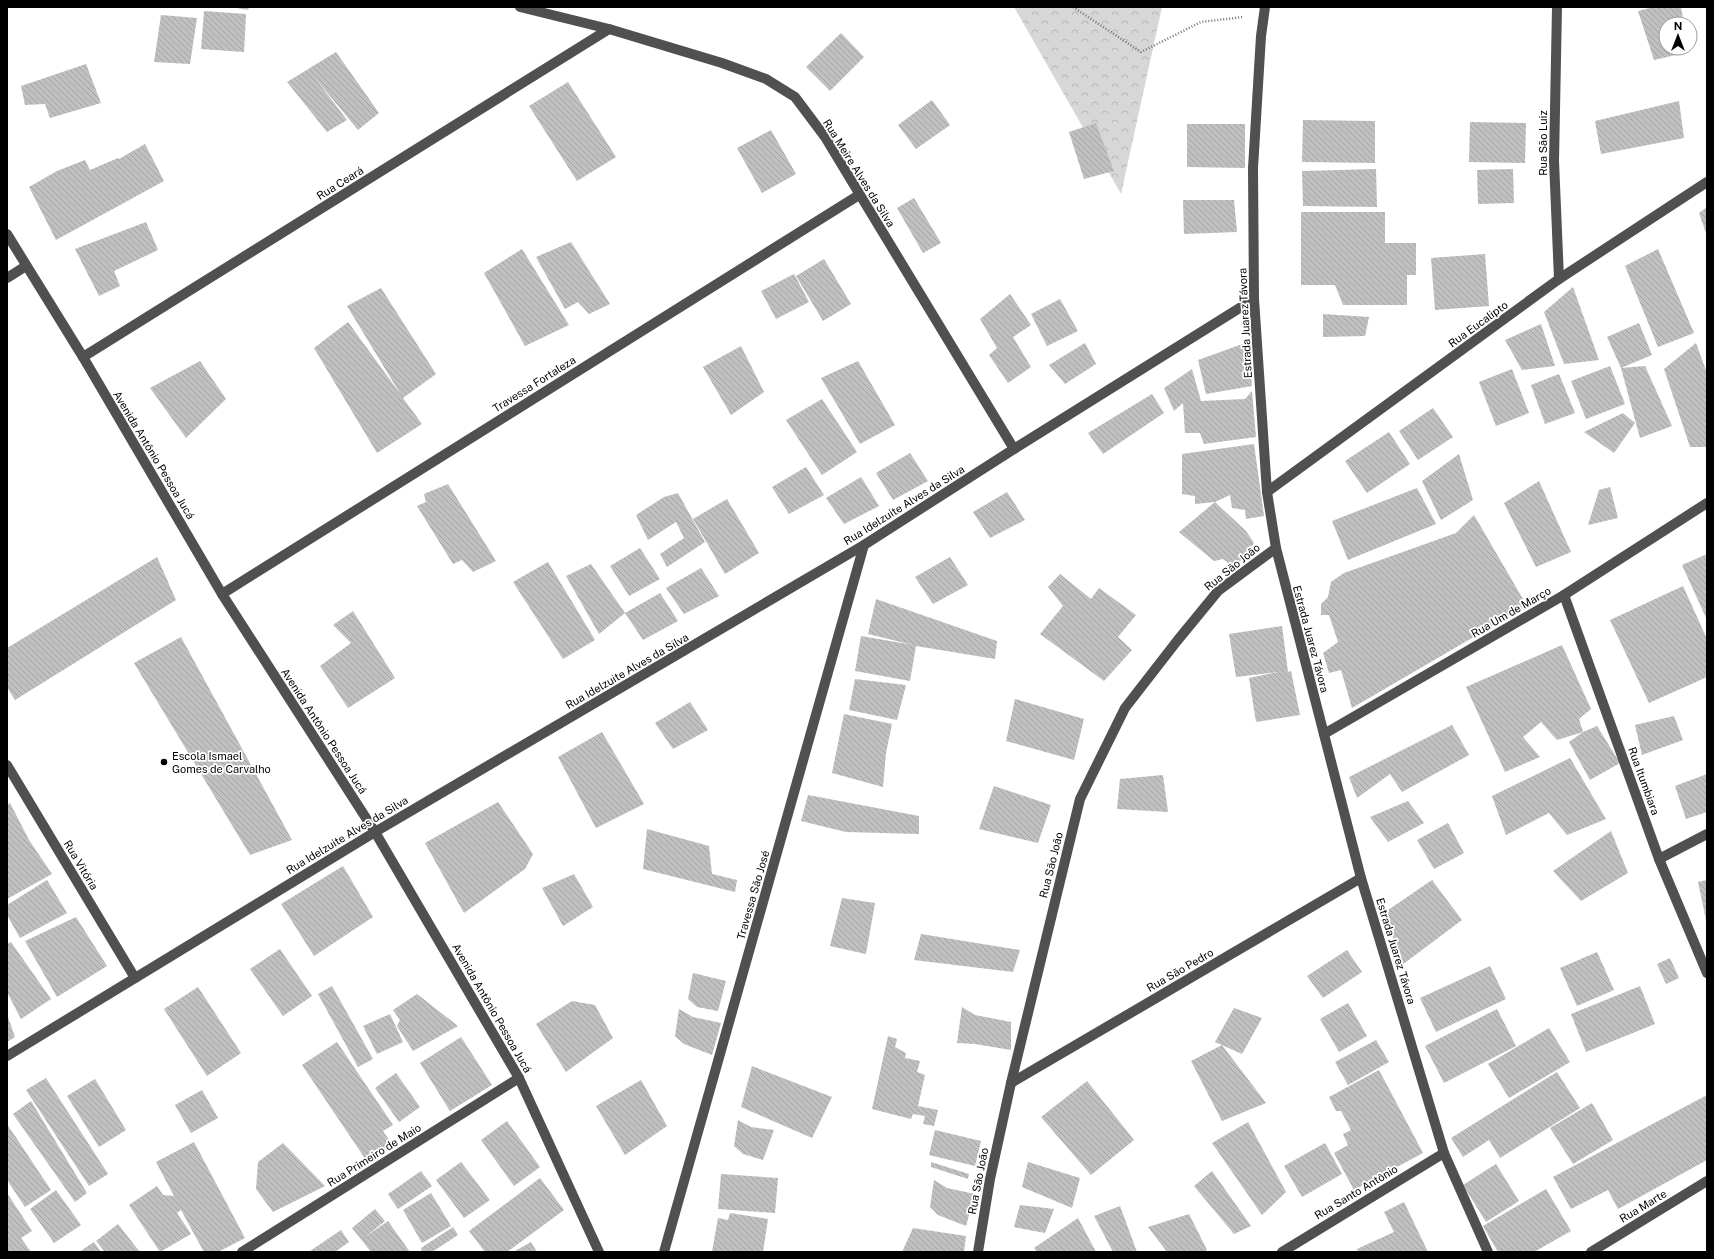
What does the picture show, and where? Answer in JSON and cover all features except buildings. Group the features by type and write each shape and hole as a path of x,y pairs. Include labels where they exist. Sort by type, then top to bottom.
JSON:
{"street":[{"name":"Rua Meire Alves da Silva","path":"520,7 609,29 722,63 766,79 795,97 825,137 1014,448"},
{"name":"Rua São Luiz","path":"1557,7 1554,161 1560,279"},
{"name":"Estrada Juarez Távora","path":"1264,11 1253,168 1254,299 1268,492 1276,548 1362,878 1444,1153 1488,1252"},
{"name":"Rua Ceará","path":"83,357 609,29"},
{"name":"Rua Eucalipto","path":"1268,492 1560,279 1707,182"},
{"name":"Travessa Fortaleza","path":"222,594 859,195"},
{"name":"Avenida Antônio Pessoa Jucá","path":"7,234 83,357 222,594 375,832 519,1078 600,1252"},
{"path":"7,278 26,266"},
{"name":"Rua Idelzuite Alves da Silva","path":"7,1056 375,832 864,545 1014,448 1254,299"},
{"name":"Rua Um de Março","path":"1324,734 1564,595 1707,503"},
{"name":"Travessa São José","path":"664,1252 864,545"},
{"name":"Rua São João","path":"978,1252 990,1179 1011,1083 1078,806 1083,792 1125,708 1176,641 1218,592 1276,548"},
{"name":"Rua Itumbiara","path":"1564,595 1659,859 1707,973"},
{"name":"Rua Vitória","path":"7,765 135,978"},
{"path":"1659,859 1707,834"},
{"name":"Rua São Pedro","path":"1011,1083 1362,878"},
{"name":"Rua Primeiro de Maio","path":"242,1252 519,1078"},
{"name":"Rua Santo Antônio","path":"1282,1252 1444,1153"},
{"name":"Rua Marte","path":"1590,1252 1707,1181"}],"path":[{"path":"1073,7 1141,52 1201,22 1264,11"}],"green space":[{"path":"1014,7 1162,7 1121,194"}],"place":[{"name":"Escola Ismael Gomes de Carvalho","path":"164,762"}]}
